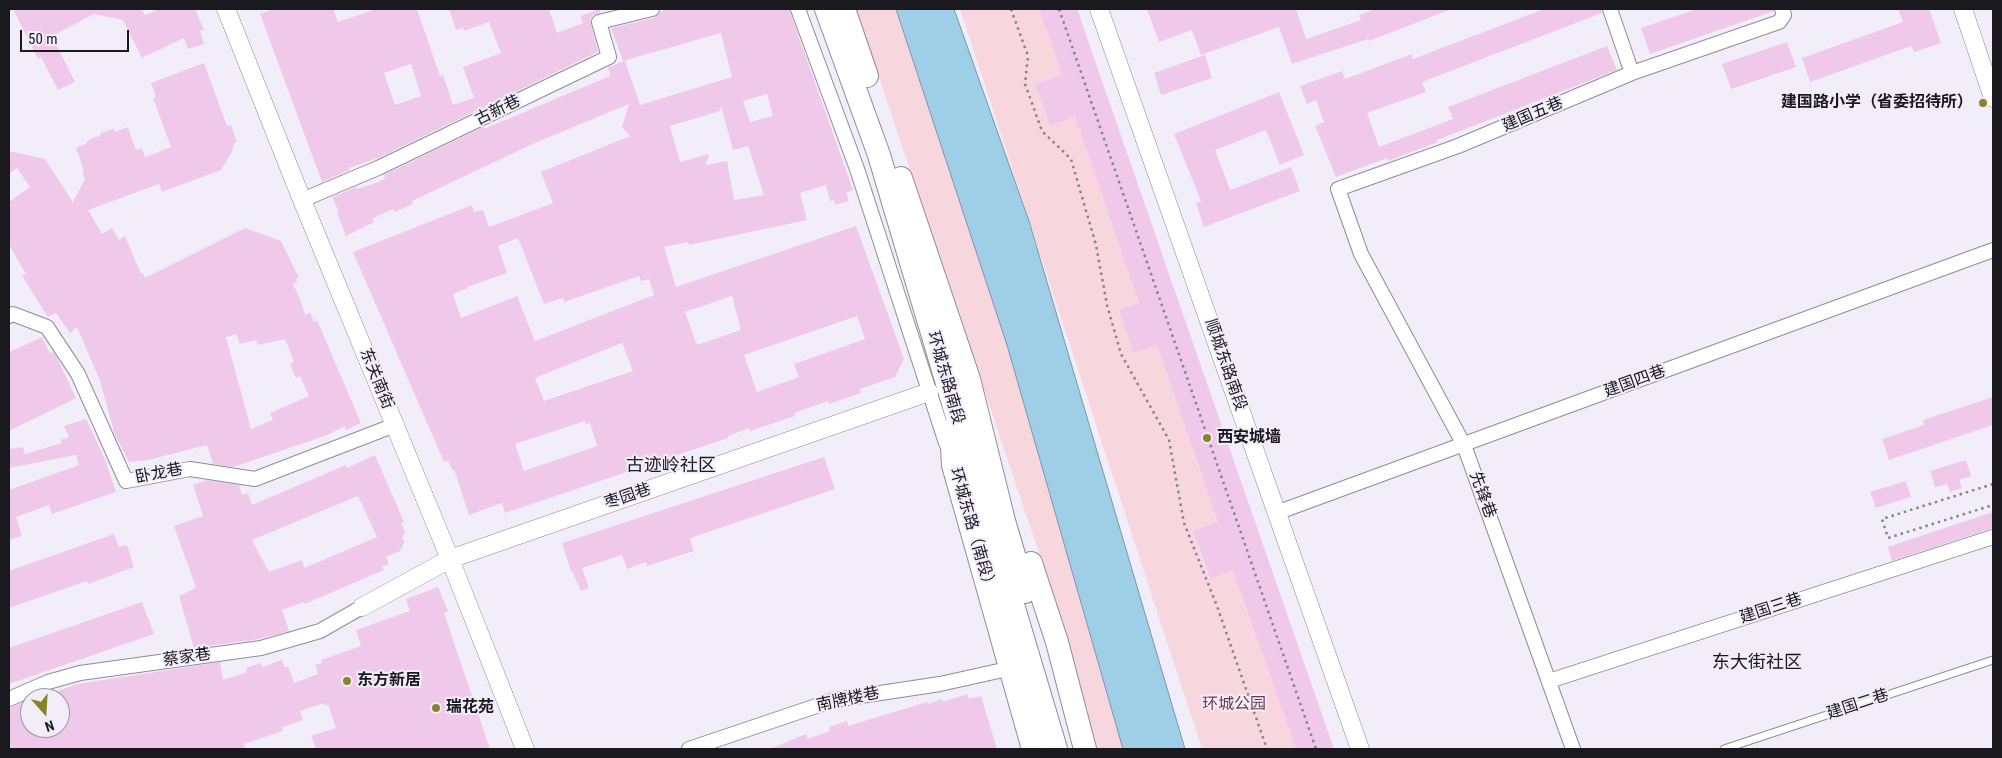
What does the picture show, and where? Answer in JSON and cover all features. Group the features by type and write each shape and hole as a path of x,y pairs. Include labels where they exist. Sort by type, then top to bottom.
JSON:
{"main road":[{"name":"环城东路南段","path":"826,9 879,155 939,390 1056,749"},
{"name":"环城东路南段","path":"844,9 969,379 1004,521 1070,749"},
{"path":"969,379 1057,642 1085,749"},
{"name":"环城东路（南段）","path":"939,390 954,465 1033,749"}],"street":[{"name":"东关南街","path":"226,9 302,200 450,559 525,749"},
{"name":"古新巷","path":"302,200 378,168 609,58 599,22 652,9"},
{"path":"798,9 939,390"},
{"name":"顺城东路南段","path":"1100,9 1360,749"},
{"path":"1610,9 1632,74"},
{"name":"建国五巷","path":"1361,254 1338,189 1458,146 1632,74 1778,22 1784,15 1782,9"},
{"path":"1963,9 1993,98"},
{"name":"建国四巷","path":"1276,513 1993,250"},
{"name":"先锋巷","path":"1361,254 1464,445 1573,749"},
{"name":"卧龙巷","path":"9,316 13,314 47,327 78,374 126,481 190,468 255,480 395,425"},
{"name":"枣园巷","path":"362,607 450,559 939,390"},
{"name":"建国三巷","path":"1549,681 1993,537"},
{"name":"蔡家巷","path":"9,699 48,682 80,673 260,648 320,631 362,607"},
{"name":"南牌楼巷","path":"689,749 834,700 940,684 1012,668"}],"lane":[{"name":"建国二巷","path":"1724,749 1993,660"}],"path":[{"path":"1011,9 1028,56 1024,84 1042,131 1071,159 1096,244 1107,304 1121,354 1169,440 1184,523 1217,606 1267,749"},
{"path":"1059,9 1316,749"},
{"path":"1993,484 1882,519 1888,538 1993,505"}],"green space":[{"path":"856,9 896,9 1007,345 1123,749 1094,749 1068,639"},
{"name":"环城公园","path":"960,9 1039,9 1062,75 1035,84 1050,126 1075,117 1139,303 1119,310 1133,352 1157,345 1218,522 1193,531 1209,579 1233,571 1296,749 1202,749"}],"water":[{"path":"896,9 954,9 1029,221 1185,749 1123,749 1007,345"}],"building":[{"path":"13,9 141,9 145,15 159,9 195,9 204,30 200,31 204,44 188,49 184,38 142,58 123,20 94,14 52,36 75,82 58,90 41,57 38,59"},
{"path":"274,9 333,9 338,22 376,9 417,9 440,76 443,75 453,105 474,98 463,67 501,53 489,22 464,31 463,28 456,30 449,9 549,9 557,33 583,23 580,16 600,9 600,13 593,15 590,20 598,52 378,158 349,168 350,170 322,182 260,14","holes":["411,64 421,96 395,105 384,73"]},
{"path":"670,9 789,9 853,190 846,193 849,201 835,205 834,200 830,201 826,185 800,193 807,220 689,245 688,242 664,247 676,287 856,226 904,359 895,377 860,389 861,393 829,404 828,401 794,413 795,416 750,431 749,428 728,436 728,438 505,513 502,503 469,515 454,469 452,470 448,460 444,462 353,252 472,205 474,212 483,210 489,227 553,203 541,172 630,136 622,127 629,104 535,143 412,201 413,204 395,212 393,209 372,219 374,222 346,236 337,213 339,212 332,197 356,187 357,189 385,179 384,175 483,127 484,129 610,76 608,67 625,61 640,105 732,77 721,33 623,61 611,28 654,18 660,12","holes":["767,94 773,116 750,122 743,101","721,106 733,150 748,146 764,195 734,200 727,161 706,165 709,154 680,162 670,126 720,111","518,238 544,304 563,298 564,302 639,276 641,281 649,279 654,295 535,341 517,296 461,318 453,294 507,273 498,246","732,296 741,330 697,345 685,312","857,316 865,339 794,364 799,377 757,392 744,355","622,343 633,371 544,401 535,378","585,421 586,424 590,423 597,446 524,471 515,444"]},
{"name":"西安城墙","path":"1039,9 1077,9 1334,749 1296,749 1233,571 1210,579 1193,531 1218,522 1157,345 1133,353 1119,310 1139,303 1075,117 1050,126 1035,84 1062,75"},
{"path":"1147,9 1296,9 1306,39 1361,20 1359,15 1375,9 1449,10 1369,41 1368,39 1292,64 1279,27 1201,55 1192,30 1159,42"},
{"path":"1544,9 1601,9 1602,13 1422,82 1426,92 1367,113 1379,147 1453,119 1448,107 1607,46 1617,70 1437,140 1438,142 1388,161 1387,158 1336,177 1315,126 1324,122 1316,100 1307,104 1300,86 1342,71 1345,79 1412,54 1413,59"},
{"path":"1697,9 1773,9 1774,11 1650,54 1641,28"},
{"path":"1898,9 1929,9 1941,43 1914,52 1911,46 1810,82 1802,58 1903,22"},
{"path":"1787,42 1796,67 1731,89 1722,64"},
{"path":"1205,55 1212,78 1161,95 1154,73"},
{"path":"204,63 227,126 231,125 237,142 234,143 232,152 221,170 162,192 159,184 88,210 102,234 112,228 119,240 125,236 141,274 143,273 145,278 245,228 281,241 299,278 293,284 305,315 310,313 314,322 317,320 361,423 346,430 345,426 325,436 233,467 213,464 207,445 148,460 129,462 115,435 100,381 77,327 70,333 56,313 48,317 22,276 26,274 9,245 9,202 30,187 17,168 9,174 9,151 45,159 73,202 85,179 76,148 101,135 101,133 113,129 115,132 128,127 136,150 142,148 145,157 171,147 153,98 156,97 151,83","holes":["236,334 240,344 256,340 258,345 285,339 294,362 290,364 296,378 300,376 309,396 270,413 273,420 251,429 226,337"]},
{"path":"1279,92 1304,155 1280,165 1266,130 1215,150 1230,190 1291,167 1300,191 1204,227 1196,203 1201,201 1174,134"},
{"path":"42,337 50,353 53,352 57,358 76,398 9,431 9,352"},
{"path":"1993,397 1993,425 1889,460 1882,439 1924,425 1923,420"},
{"path":"86,419 104,457 116,492 52,514 49,505 16,517 22,536 9,540 9,490 79,465 76,455 9,468 9,449 23,447 25,454 62,443 60,440 69,437 64,426"},
{"path":"375,455 404,522 401,523 405,532 402,540 405,541 400,551 386,557 389,564 382,567 384,570 305,604 304,602 282,610 289,631 259,639 194,648 179,596 196,588 174,526 203,516 193,485 206,480 239,485 242,495 248,493 252,505 346,465 347,468","holes":["358,496 377,537 304,568 302,560 269,572 252,540"]},
{"path":"824,457 835,489 699,535 690,539 694,551 647,566 646,562 627,569 622,555 582,568 589,588 581,591 571,571 562,543"},
{"path":"1966,460 1971,476 1959,480 1962,488 1950,492 1947,484 1935,487 1930,471"},
{"path":"1906,481 1911,497 1876,508 1870,492"},
{"path":"1993,512 1993,528 1892,561 1888,547"},
{"path":"114,534 119,547 127,545 134,567 88,584 87,581 9,608 9,571"},
{"path":"438,587 448,611 444,613 490,749 316,749 311,736 336,728 328,704 325,706 324,703 300,711 303,720 282,727 283,731 244,744 246,749 9,749 9,708 20,703 20,738 70,738 70,688 66,688 77,684 220,662 223,680 247,672 246,668 261,663 262,667 282,660 285,668 288,666 294,683 318,674 315,665 322,663 321,660 361,646 356,630 410,611 406,599"},
{"path":"142,602 154,634 9,684 9,648"},
{"path":"967,694 969,699 981,696 997,749 770,749 806,734 808,739 830,731 829,727 847,721 848,726 927,702 928,704 942,699 943,702"}],"place":[{"name":"建国路小学（省委招待所）","path":"1983,103"},
{"name":"西安城墙","path":"1207,438"},
{"name":"东方新居","path":"347,681"},
{"name":"瑞花苑","path":"436,708"}],"district":[{"name":"古迹岭社区","path":"671,466"},
{"name":"东大街社区","path":"1757,663"}]}
